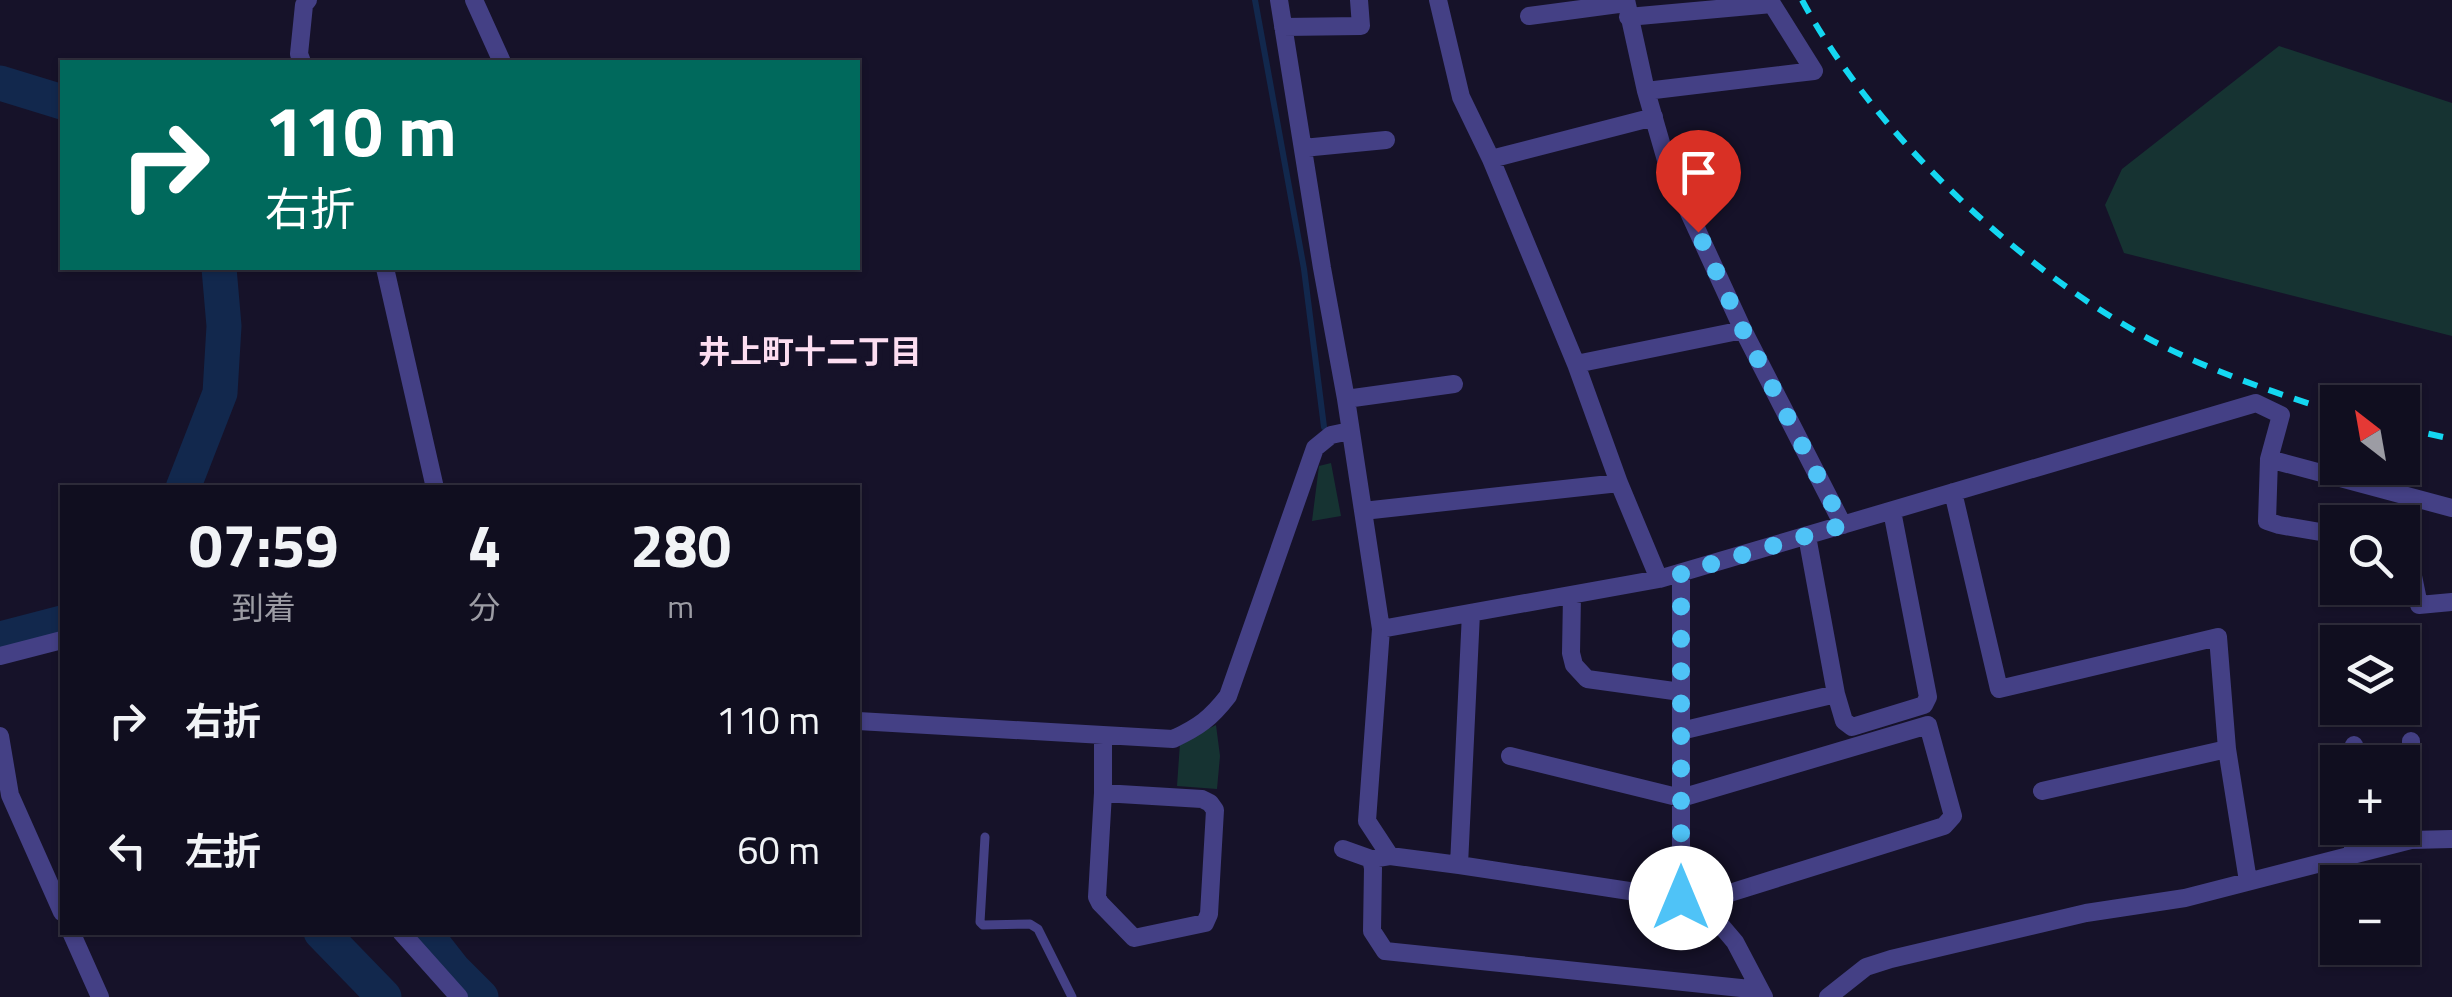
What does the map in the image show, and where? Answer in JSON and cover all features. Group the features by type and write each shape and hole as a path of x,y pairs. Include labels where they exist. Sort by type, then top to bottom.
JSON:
{"street":[{"path":"301,60 298,54 304,5 308,0"},
{"path":"474,0 501,60"},
{"path":"1278,0 1346,399 1380,629 1367,820 1390,856"},
{"path":"1284,27 1361,26 1360,0"},
{"path":"1438,0 1461,96 1576,364 1659,579"},
{"path":"1529,16 1627,7 1772,4 1814,71 1646,90"},
{"path":"1627,7 1668,168 1743,330 1843,525"},
{"path":"1491,159 1654,117"},
{"path":"1302,148 1386,140"},
{"path":"384,270 434,485"},
{"path":"1576,364 1743,330"},
{"path":"1346,399 1454,384"},
{"path":"1380,629 1659,579 2256,404 2281,415 2269,458 2267,521 2320,532"},
{"path":"860,722 1174,739 1198,727 1213,716 1228,696 1315,448 1331,435 1350,432"},
{"path":"2269,458 2452,508"},
{"path":"1363,511 1619,483"},
{"path":"1953,492 1999,689 2218,637 2228,750 2248,881"},
{"path":"1807,536 1836,694 1844,720 1852,727 1924,705 1928,697 1892,511"},
{"path":"1681,573 1681,898"},
{"path":"1572,594 1571,652 1574,664 1587,680 1681,692"},
{"path":"2420,605 2452,602"},
{"path":"1459,864 1471,613"},
{"path":"0,656 60,641"},
{"path":"1681,732 1836,694"},
{"path":"1343,849 1371,859 1390,856 1459,864 1701,902 1944,826 1953,816 1928,725 1681,798 1510,756"},
{"path":"0,736 10,795 60,908"},
{"path":"1103,736 1097,897 1100,903 1134,938 1205,923 1209,914 1215,810 1210,803 1202,799 1103,793"},
{"path":"2412,741 2412,745"},
{"path":"2042,790 2228,750"},
{"path":"2420,840 2452,839"},
{"path":"2353,845 2353,854"},
{"path":"1828,997 1866,967 1891,959 2086,913 2185,898 2390,845"},
{"path":"1371,859 1372,930 1386,951 1762,993"},
{"path":"1701,902 1734,942 1762,993"},
{"path":"73,935 100,997"},
{"path":"404,935 460,997"}],"lane":[{"path":"986,836 980,922 1030,924 1038,928 1072,997"},
{"path":"1838,997 1846,989 1856,997"}],"green space":[{"path":"2279,46 2452,103 2452,336 2124,253 2105,205 2122,169"},
{"path":"1331,463 1341,516 1312,521 1319,466"},
{"path":"1216,725 1220,756 1217,789 1177,786 1180,743"}],"waterway":[{"path":"1255,0 1304,269 1324,427"},
{"path":"0,83 60,101"},
{"path":"184,485 220,393 224,326 219,270"},
{"path":"0,639 60,624"},
{"path":"324,935 384,997"},
{"path":"426,935 481,997"}],"railway":[{"path":"1802,0 1832,50 1909,148 2002,237 2052,276 2153,341 2244,381 2320,407"},
{"path":"2420,432 2452,439"}],"district":[{"name":"井上町十二丁目","path":"810,352"}],"route":[{"path":"1681,898 1681,573 1843,525 1743,330 1698,232"}]}
